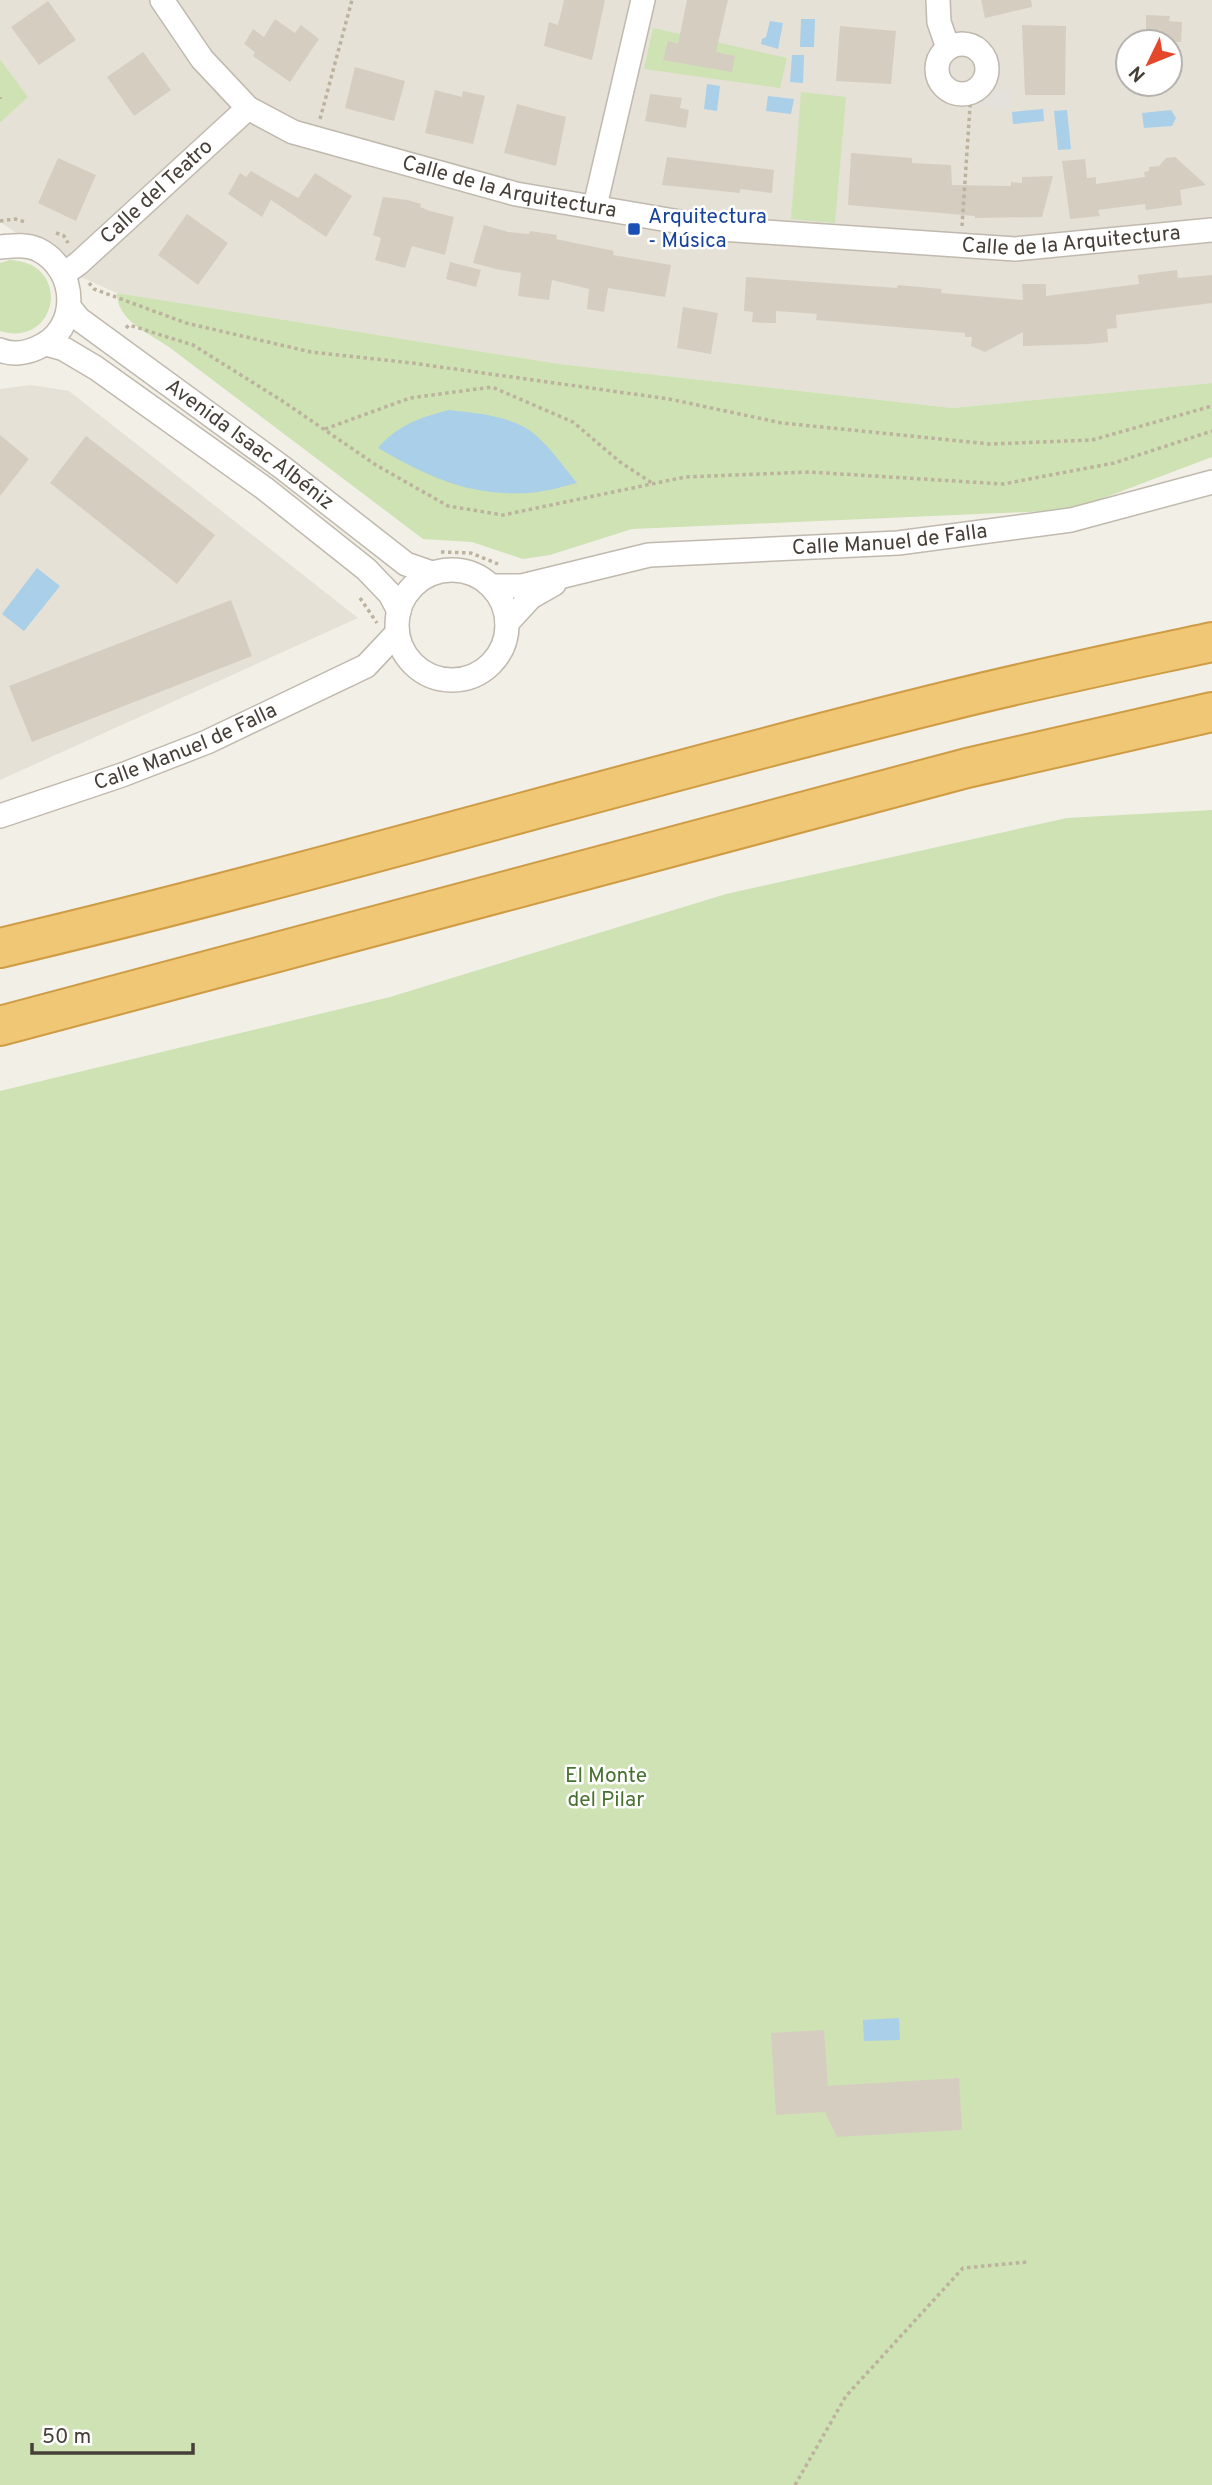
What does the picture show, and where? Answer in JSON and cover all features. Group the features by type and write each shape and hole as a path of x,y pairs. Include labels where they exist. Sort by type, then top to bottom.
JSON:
{"highway":[{"path":"0,948 950,700 1212,642"},
{"path":"0,1026 967,768 1212,712"},
{"path":"0,931 94,925"},
{"path":"0,1020 77,1006"}],"street":[{"name":"Calle de la Arquitectura","path":"162,0 202,59 248,108 293,132 516,194 721,229 1015,249 1212,230"},
{"path":"595,206 642,0"},
{"path":"938,0 939,22 948,48"},
{"path":"964,44 972,46 984,58 986,77 982,85 971,92 956,94 941,83 936,68 938,60 948,48 964,44"},
{"name":"Calle del Teatro","path":"74,276 79,263 248,108"},
{"path":"0,247 18,245 36,249 74,276 69,290 69,308 62,329 46,344 26,353 2,353"},
{"name":"Avenida Isaac Albéniz","path":"69,308 113,345 283,468 406,564 432,573"},
{"name":"Avenida Isaac Albéniz","path":"46,344 64,349 96,368 264,488 366,569 390,594 398,622"},
{"name":"Calle Manuel de Falla","path":"492,586 522,586 649,555 898,543 1072,520 1212,482"},
{"path":"453,569 474,574 492,586 500,597 507,623 506,639 489,666 476,675 460,680 444,680 415,666 403,651 398,622 405,595 417,582 432,573 453,569"},
{"name":"Calle Manuel de Falla","path":"507,623 531,597 566,577"},
{"name":"Calle Manuel de Falla","path":"366,666 398,622"},
{"name":"Calle Manuel de Falla","path":"0,816 122,775 207,742 366,666 415,666"}],"path":[{"path":"315,138 352,0"},
{"path":"961,245 971,92"},
{"path":"74,276 94,289 186,323 311,352 412,363 669,399 782,424 990,444 1092,440 1212,406"},
{"path":"113,345 129,325 193,345 325,429 376,465 448,506 503,515 685,477 809,472 1003,484 1114,463 1212,431"},
{"path":"325,429 410,398 492,387 573,422 620,462 654,484"},
{"path":"795,2485 846,2396 963,2268 1027,2262"}],"shaded area":[{"path":"0,0 1212,0 1212,383 952,408 558,364 117,293 83,278 0,222 0,123 28,97 0,59"},
{"path":"996,90 1011,91 1011,108 975,106"},
{"path":"31,385 69,391 358,618 0,780 0,389"}],"green space":[{"path":"653,28 787,58 780,88 644,69"},
{"path":"0,59 28,97 0,123"},
{"path":"801,92 846,97 835,223 791,219"},
{"path":"10,260 30,265 43,275 50,289 50,303 45,317 35,328 19,333 0,331 0,263"},
{"path":"117,293 559,364 952,408 1212,383 1212,457 1072,510 632,529 550,555 523,559 472,542 423,539 128,319 118,303"},
{"name":"El Monte del Pilar","path":"1212,810 1212,2485 0,2485 0,1091 390,997 726,894 1067,818"}],"water":[{"path":"801,19 815,19 814,47 800,47"},
{"path":"770,21 783,23 778,49 761,44 766,37"},
{"path":"792,55 804,55 803,83 790,82"},
{"path":"707,84 720,86 717,111 704,109"},
{"path":"768,96 794,99 791,114 766,111"},
{"path":"1043,109 1044,121 1013,124 1012,112"},
{"path":"1067,110 1071,149 1058,150 1054,111"},
{"path":"1171,110 1176,118 1172,126 1144,128 1142,113"},
{"path":"449,410 497,417 524,427 546,445 577,483 534,492 507,493 468,488 414,468 378,448 410,423"},
{"path":"37,568 60,586 24,631 2,614"},
{"path":"899,2018 900,2040 864,2041 863,2020"}],"building":[{"path":"564,0 605,0 592,60 544,46 549,22 558,25"},
{"path":"687,0 728,0 716,52 735,56 732,72 663,60 668,41 678,44"},
{"path":"981,0 1031,0 1032,7 985,18"},
{"path":"48,1 76,40 39,65 11,27"},
{"path":"1146,15 1170,16 1169,21 1182,22 1182,28 1146,28"},
{"path":"275,19 295,33 301,25 319,39 290,82 253,56 255,52 244,44 253,29 264,37"},
{"path":"1022,25 1066,26 1065,95 1025,95"},
{"path":"840,26 896,31 891,84 836,81"},
{"path":"143,52 171,90 134,116 107,77"},
{"path":"355,67 405,81 394,121 345,108"},
{"path":"435,90 462,97 463,91 485,96 473,144 425,133"},
{"path":"650,94 682,98 680,108 689,110 686,128 645,121"},
{"path":"517,104 566,117 556,166 504,153"},
{"path":"851,153 912,158 912,163 951,165 952,185 1011,186 1011,182 1022,183 1022,177 1053,176 1042,217 975,218 848,205"},
{"path":"667,157 774,170 772,193 740,189 740,193 662,185"},
{"path":"1175,157 1206,185 1180,190 1182,205 1146,210 1145,204 1098,210 1100,216 1070,219 1062,161 1085,159 1087,178 1096,177 1096,184 1145,177 1144,172 1149,171 1149,167 1159,166 1166,158"},
{"path":"58,158 96,175 76,221 38,203"},
{"path":"251,171 298,198 315,173 352,196 326,237 271,200 262,217 228,194 240,173 246,177"},
{"path":"383,197 408,200 421,204 420,207 430,211 454,217 445,255 412,246 405,268 375,260 381,238 373,235"},
{"path":"187,214 228,243 198,285 158,255"},
{"path":"484,225 508,232 529,234 530,231 557,235 556,239 614,251 613,255 671,265 665,297 608,288 604,312 587,309 589,289 552,280 549,300 518,296 521,273 473,263"},
{"path":"450,262 481,270 476,287 446,279"},
{"path":"1177,270 1178,278 1212,275 1212,303 1116,315 1117,328 1107,329 1108,342 1089,344 1023,346 1023,332 985,352 971,346 972,337 965,337 965,333 816,320 817,314 776,311 776,323 752,322 753,312 744,311 746,277 897,288 898,285 942,289 941,293 1023,300 1022,284 1046,284 1046,296 1139,284 1138,275"},
{"path":"683,307 718,313 711,354 677,348"},
{"path":"0,435 29,459 0,496"},
{"path":"86,436 215,535 177,584 50,483"},
{"path":"231,600 252,656 32,742 9,686"},
{"path":"824,2030 828,2086 959,2078 962,2130 837,2137 825,2112 776,2115 771,2033"}],"place":[{"name":"Arquitectura - Música","path":"634,229"}]}
